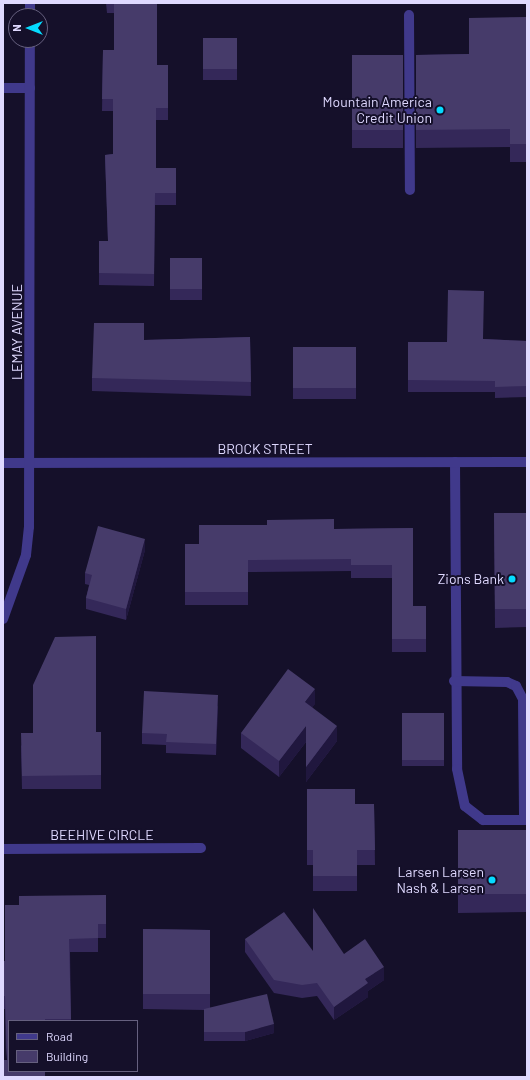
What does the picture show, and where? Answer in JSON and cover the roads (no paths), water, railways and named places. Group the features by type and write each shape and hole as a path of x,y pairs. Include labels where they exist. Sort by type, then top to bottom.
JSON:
{"street":[{"path":"409,15 410,190"},
{"name":"LEMAY AVENUE","path":"3,619 26,556 32,463 30,48"},
{"path":"3,88 30,88"},
{"path":"454,681 507,682 516,686 523,699 526,820 483,820 465,806 456,770 454,681 455,462"},
{"name":"BROCK STREET","path":"3,464 527,462"},
{"name":"BEEHIVE CIRCLE","path":"3,849 201,848"}],"place":[{"name":"Mountain America Credit Union","path":"440,110"},
{"name":"Zions Bank","path":"512,579"},
{"name":"Larsen Larsen Nash & Larsen","path":"492,880"}]}
